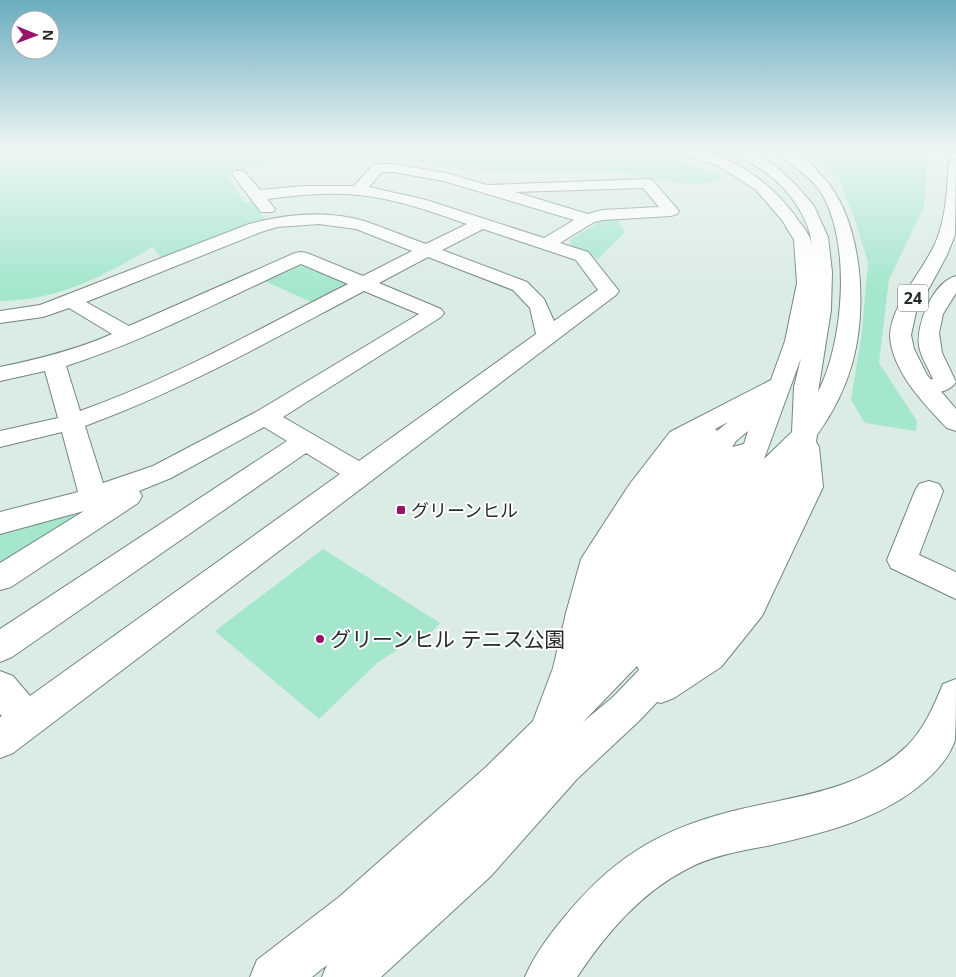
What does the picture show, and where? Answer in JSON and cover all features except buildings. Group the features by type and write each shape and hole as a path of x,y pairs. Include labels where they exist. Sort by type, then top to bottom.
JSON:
{"main road":[{"path":"261,195 257,195 276,222"},
{"path":"0,687 14,729 610,291 582,256 421,203 387,195"},
{"path":"421,203 439,195"},
{"path":"506,195 588,219"},
{"path":"546,244 588,219 602,216 671,211 657,195"},
{"path":"768,195 788,217 803,240"},
{"path":"274,977 355,913 499,782 626,654 663,608 717,526 745,476 796,341 803,308 806,283 803,240 799,217 784,195"},
{"path":"346,977 476,861 563,765 626,709 709,656 751,607 808,487 806,387 817,335 822,286 820,237 806,206 796,195"},
{"path":"626,709 735,534 775,463 806,433 835,380 847,328 850,277 841,220 833,201 828,195"},
{"name":"24","path":"954,195 943,245 901,324 902,342 907,357 924,387 956,423"},
{"path":"0,317 43,311 71,302 255,228 276,222 312,219 339,221 358,225 520,286 534,298 543,312 547,337"},
{"path":"0,439 72,422 117,406 176,380 481,223"},
{"path":"0,374 54,363 94,350 301,257 434,313 265,417 162,472 91,522 0,578"},
{"path":"924,387 945,382 930,353 928,336 938,303 952,289"},
{"path":"71,302 129,335"},
{"path":"54,363 94,498"},
{"path":"547,734 571,668 582,613 596,559 639,492 679,438 719,415 778,392"},
{"path":"571,668 727,435 778,392"},
{"path":"265,417 360,474"},
{"path":"0,647 305,441"},
{"path":"0,523 94,498 162,472"},
{"path":"929,491 902,560 956,586"},
{"path":"549,977 586,924 607,901 639,873 673,853 738,831 816,815 850,805 882,790 924,756 943,729 956,696"}],"green space":[{"path":"0,195 239,195 245,203 252,202 266,220 215,236 161,258 153,247 98,277 62,291 22,300 0,301"},
{"path":"845,195 925,195 924,207 889,279 879,363 917,421 916,431 865,423 851,400 862,332 868,262"},
{"path":"617,219 625,232 598,259 572,248 570,240 602,220"},
{"path":"303,263 354,285 315,304 265,281"},
{"path":"73,513 78,519 0,568 0,532"},
{"name":"グリーンヒル テニス公園","path":"323,549 440,623 431,633 403,646 377,663 319,719 215,631"}],"place":[{"name":"グリーンヒル","path":"401,510"},
{"name":"グリーンヒル テニス公園","path":"320,639"}]}
